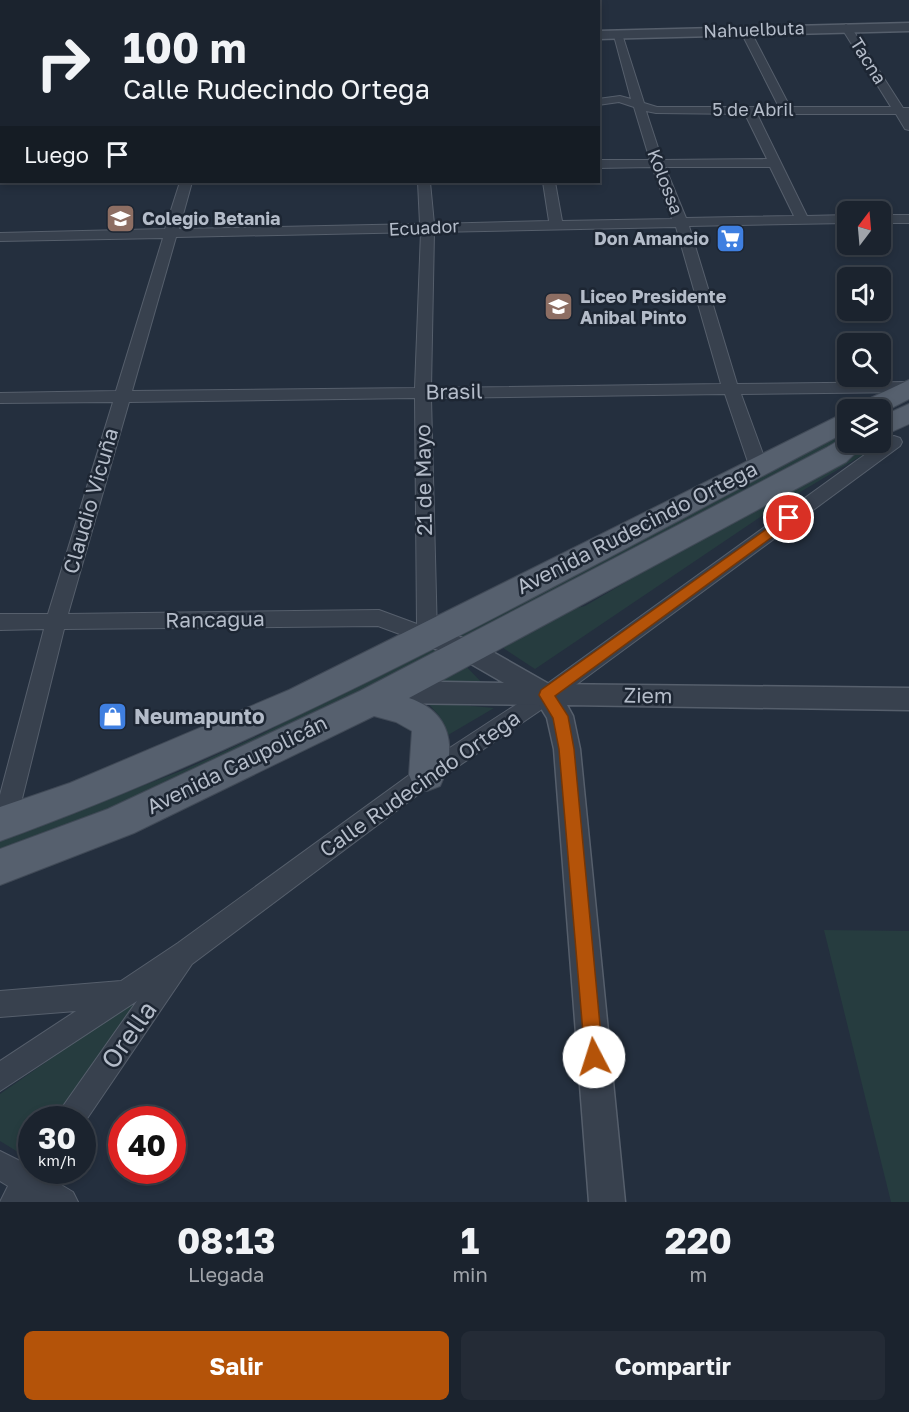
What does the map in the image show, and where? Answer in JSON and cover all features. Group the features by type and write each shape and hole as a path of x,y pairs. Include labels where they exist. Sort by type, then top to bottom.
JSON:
{"main road":[{"path":"887,399 909,387"},
{"path":"891,439 909,413"},
{"name":"Avenida Rudecindo Ortega","path":"427,636 837,426"},
{"name":"Avenida Rudecindo Ortega","path":"468,650 839,453"},
{"name":"Avenida Caupolicán","path":"2,823 79,796 301,700 427,636"},
{"name":"Avenida Caupolicán","path":"0,867 121,820 379,696 468,650"},
{"path":"379,696 424,722 433,737 427,775"},
{"path":"0,858 13,843 79,796"}],"street":[{"name":"Tacna","path":"846,27 904,111 909,126"},
{"name":"Nahuelbuta","path":"600,35 909,27"},
{"path":"745,30 786,110"},
{"name":"Kolossa","path":"617,34 657,164 681,222 729,388 758,465"},
{"name":"5 de Abril","path":"600,102 620,99 656,110 904,111"},
{"path":"749,110 802,219"},
{"path":"600,164 773,163"},
{"name":"Claudio Vicuña","path":"2,823 56,621 186,183"},
{"name":"21 de Mayo","path":"424,183 427,228 423,393 427,636"},
{"path":"549,183 556,224"},
{"name":"Ecuador","path":"0,237 837,219"},
{"path":"891,219 909,219"},
{"name":"Brasil","path":"0,398 909,387"},
{"name":"Calle Rudecindo Ortega","path":"0,1077 187,952 427,775 546,695 872,453"},
{"name":"Rancagua","path":"0,622 379,618 427,636"},
{"path":"427,636 468,650 546,695 560,716 567,749 606,1201"},
{"name":"Ziem","path":"379,696 546,695 909,699"},
{"name":"Orella","path":"80,1106 187,952"},
{"path":"0,1004 126,993"},
{"path":"0,1165 18,1178"},
{"path":"26,1184 63,1202"}],"green space":[{"path":"837,433 837,442 461,641 119,812 0,854 0,841 186,769 260,735"},
{"path":"847,453 866,453 775,507 535,669 500,646 561,612 585,606"},
{"path":"460,660 488,689 415,683"},
{"path":"427,702 494,708 443,738 440,717"},
{"path":"824,930 909,931 909,1202 891,1202"},
{"path":"131,1003 137,1003 68,1106 18,1106 18,1152 0,1141 0,1094"}],"place":[{"name":"Colegio Betania","path":"121,219"},
{"name":"Don Amancio","path":"730,239"},
{"name":"Liceo Presidente Anibal Pinto","path":"559,307"},
{"name":"Neumapunto","path":"113,717"}],"route":[{"path":"594,1057 567,749 560,716 546,695 789,518"}]}
